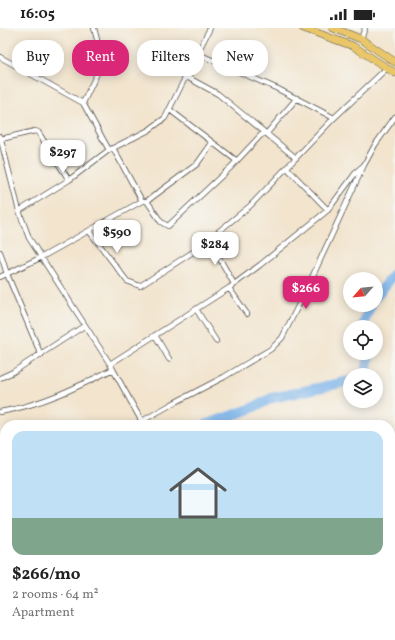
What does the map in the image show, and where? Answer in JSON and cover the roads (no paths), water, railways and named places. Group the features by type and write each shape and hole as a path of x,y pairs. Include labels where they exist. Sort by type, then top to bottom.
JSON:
{"main road":[{"path":"303,28 353,46 395,73"},
{"path":"333,28 358,38 395,62"},
{"path":"353,46 358,38"}],"street":[{"path":"83,103 101,66 102,58 94,28"},
{"path":"203,40 210,28"},
{"path":"358,38 365,28"},
{"path":"0,57 83,103 144,201 165,225 172,224 237,161 261,135 267,133 297,98"},
{"path":"204,57 297,98 334,118"},
{"path":"88,231 127,281 140,286 162,273 209,240 250,206 334,118 387,68"},
{"path":"19,211 69,180 111,149 149,130 165,118 185,76 218,94 296,158"},
{"path":"170,110 237,161"},
{"path":"69,180 38,132 35,131 1,138 19,211 29,238 40,258 110,364 141,420 224,377 270,349 282,338 309,284 364,165 375,145 395,117"},
{"path":"0,277 40,258 144,201 197,164 212,143"},
{"path":"110,364 229,288 328,210 357,171 364,165"},
{"path":"287,168 328,210"},
{"path":"209,240 234,284"},
{"path":"0,252 7,274 40,355"},
{"path":"229,288 247,314"},
{"path":"196,309 216,342"},
{"path":"0,378 13,372 84,326"},
{"path":"155,335 169,359"},
{"path":"0,412 20,408 64,394 113,369"}],"waterway":[{"path":"383,288 395,273"},
{"path":"365,320 368,312"},
{"path":"367,368 368,360"},
{"path":"219,420 250,409 272,398 343,383"}]}
